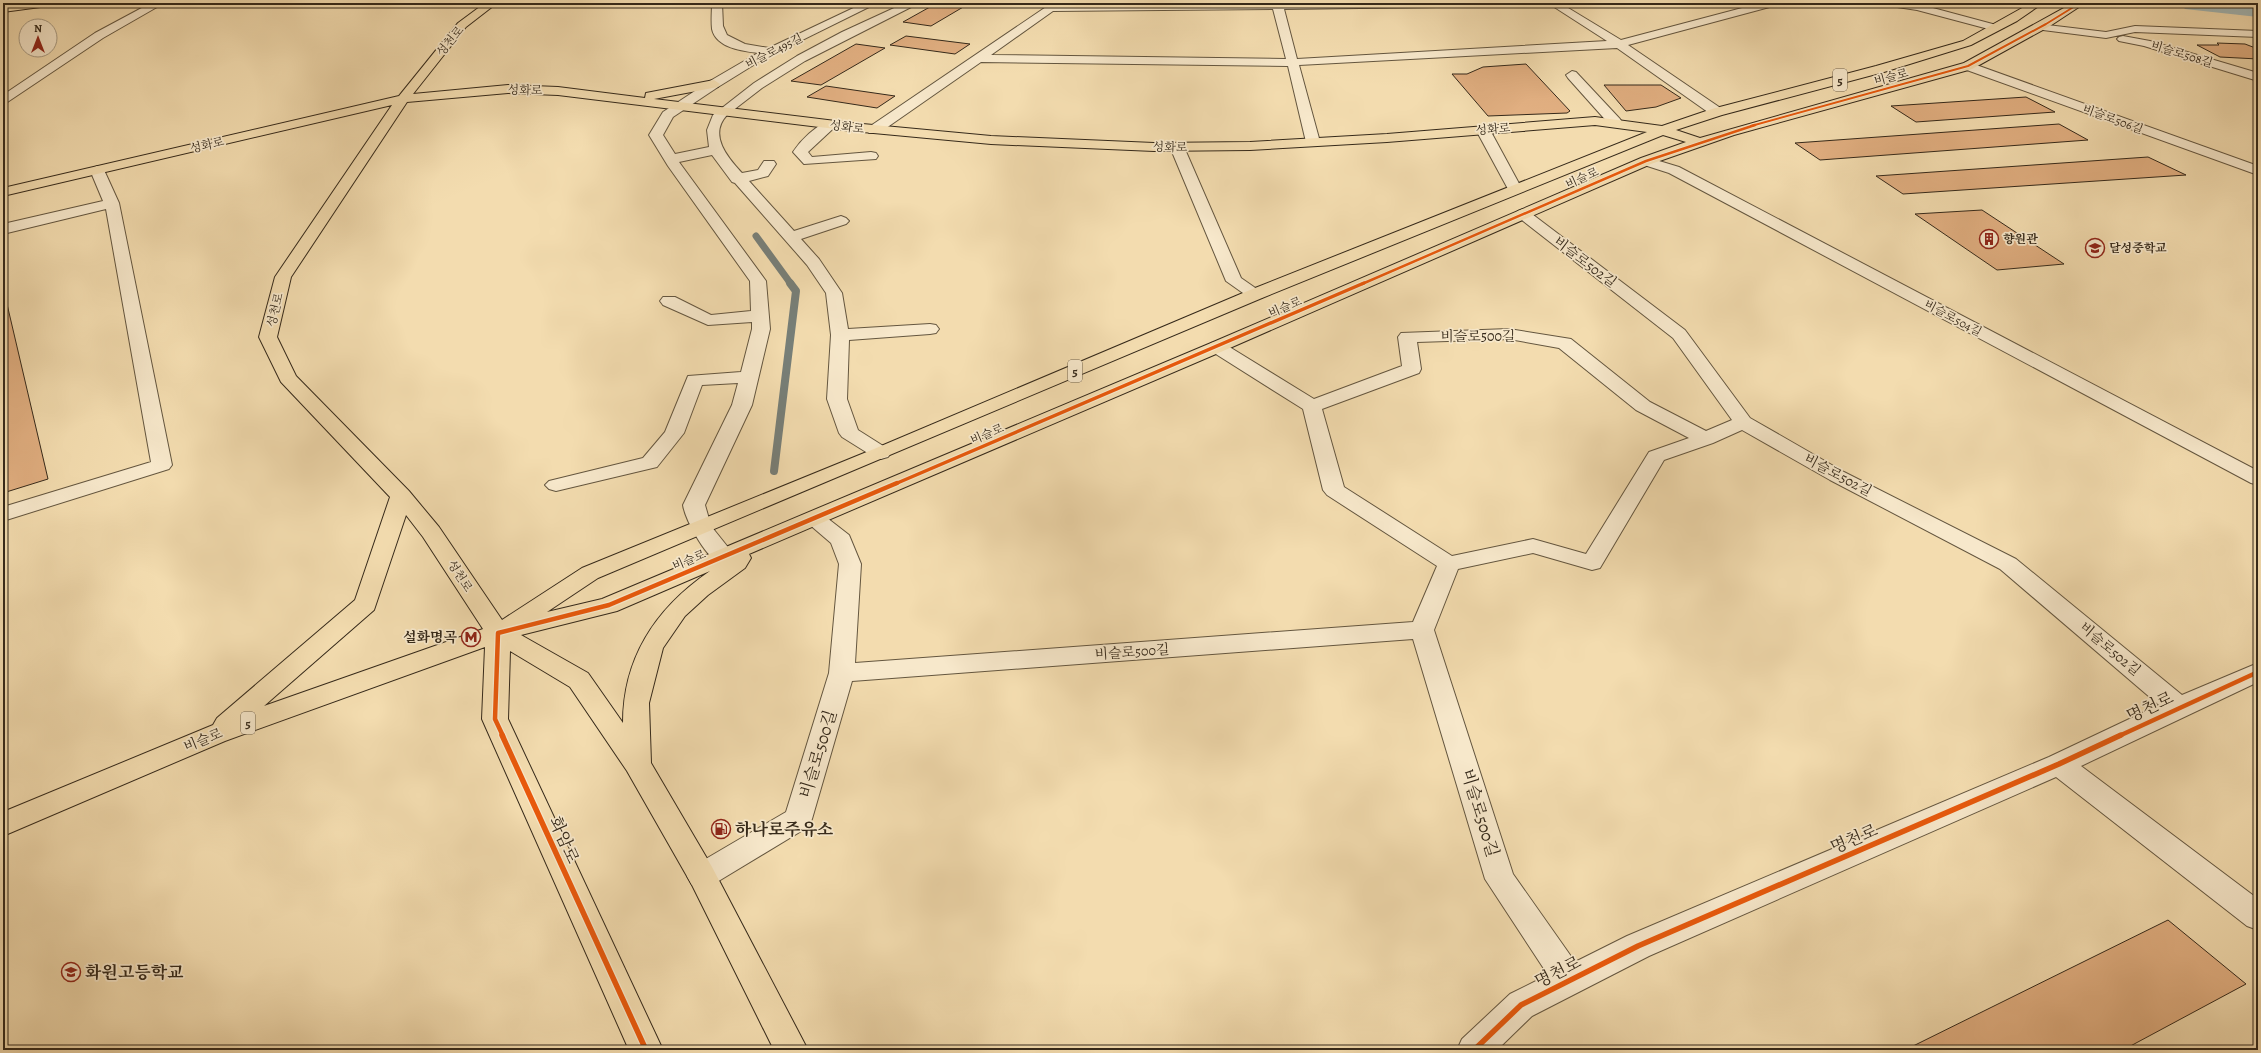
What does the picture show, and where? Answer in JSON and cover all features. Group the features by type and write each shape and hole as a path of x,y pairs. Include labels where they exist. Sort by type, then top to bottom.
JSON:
{"main road":[{"path":"3,9 48,3"},
{"name":"성천로","path":"492,3 462,25 403,98 283,277 268,338 288,378 401,496 431,532 498,633"},
{"name":"비슬로","path":"498,633 590,573 881,453 1256,294 1663,130 1716,112 1768,100 1967,43 2013,19 2038,3"},
{"name":"비슬로","path":"3,824 216,734 498,633 609,605 1217,347 1646,161 1699,142 1764,122 1968,66 2043,26 2080,3"},
{"path":"629,100 714,84"},
{"name":"성화로","path":"3,192 403,98 480,90 516,89 558,91 874,130 991,140 1177,147 1313,142 1594,121 1615,122 1663,130 1699,142"},
{"path":"1764,122 1748,115 1765,106 1768,100"},
{"path":"1579,163 1613,175"},
{"path":"216,734 366,604 401,496"},
{"path":"637,764 636,703 651,647 677,610 700,589 737,563 748,546"},
{"path":"498,633 579,680 637,764 702,876 791,1050"},
{"name":"화암로","path":"498,633 494,719 646,1050"}],"street":[{"path":"3,102 71,55 143,10 158,3"},
{"path":"717,3 719,31 726,39 740,47 772,52"},
{"path":"855,3 870,4"},
{"path":"881,453 848,432 837,399 840,335 834,293 813,262 792,237 737,179 713,144 713,129 717,120 725,112 758,85 818,50 874,21 914,3"},
{"path":"874,130 980,58 1051,6 1278,6 1512,3"},
{"path":"1553,3 1619,44 1716,112"},
{"path":"980,58 1292,64 1312,60 1619,44 1773,3"},
{"path":"1888,3 1918,7 1996,28"},
{"name":"비슬로495길","path":"671,159 656,136 663,121 680,106 714,84 772,52 870,4"},
{"path":"1278,6 1313,142"},
{"name":"비슬로508길","path":"2043,26 2146,43 2258,77"},
{"path":"2106,36 2135,29 2258,34"},
{"name":"비슬로506길","path":"1968,66 2258,171"},
{"path":"1572,75 1615,122"},
{"path":"830,125 809,141 800,152 809,160 871,156"},
{"path":"1483,130 1515,189"},
{"path":"1177,147 1234,281 1256,294"},
{"path":"716,150 671,159 758,281 761,329 742,405 694,506 694,512 702,527 724,556"},
{"name":"비슬로504길","path":"1646,161 1674,170 2258,479"},
{"path":"737,179 763,173 769,164"},
{"path":"3,514 162,465 112,203 97,170"},
{"path":"3,229 112,203"},
{"name":"비슬로502길","path":"1523,214 1679,334 1743,422 1837,476 2008,564 2179,707"},
{"path":"792,237 841,221"},
{"path":"669,300 708,320 760,316"},
{"path":"840,335 930,329"},
{"name":"비슬로500길","path":"1312,406 1412,369 1407,337 1509,334 1565,343 1643,406 1706,439"},
{"path":"1217,347 1312,406 1334,490 1449,564 1533,546 1592,563 1656,456 1706,439 1743,422"},
{"path":"556,485 650,463 674,433 695,380 749,377"},
{"name":"비슬로500길","path":"702,876 798,819 842,673 850,564 841,540 814,519"},
{"path":"1422,630 1449,564"},
{"name":"비슬로500길","path":"842,673 1422,630 1500,879 1570,981"},
{"name":"명천로","path":"1474,1050 1521,1005 1638,946 2059,764 2179,707 2258,672"},
{"path":"2059,764 2258,917"}],"building":[{"path":"937,3 970,3 931,26 903,22"},
{"path":"906,36 970,44 955,54 890,45"},
{"path":"2217,43 2245,44 2258,49 2258,59 2220,57 2197,45 2219,45"},
{"path":"856,44 885,48 821,85 791,81"},
{"path":"1526,64 1570,111 1567,113 1488,116 1452,74 1467,74 1483,67"},
{"path":"1604,85 1661,85 1681,98 1656,107 1626,111"},
{"path":"826,86 895,96 877,108 807,97"},
{"path":"2026,97 2055,112 1916,122 1891,106"},
{"path":"2059,124 2088,140 1820,160 1795,143"},
{"path":"2148,157 2186,175 1903,194 1876,176"},
{"name":"향원관","path":"1982,210 2064,264 1997,270 1915,214"},
{"path":"3,287 48,479 3,493"},
{"path":"2168,920 2246,984 2123,1050 1905,1050"}],"waterway":[{"path":"2195,3 2258,8"},
{"path":"756,236 791,284"},
{"path":"774,471 796,291 790,283"}],"cycle path":[{"path":"646,1050 495,719 498,633 609,605 1217,347 1646,161 1729,132 1968,66 2046,24 2080,3"},
{"path":"1474,1050 1521,1005 1638,946 2059,764 2179,707 2258,672"}],"place":[{"name":"향원관","path":"1989,239"},
{"name":"달성중학교","path":"2095,248"},
{"name":"설화명곡","path":"471,637"},
{"name":"하나로주유소","path":"721,829"},
{"name":"화원고등학교","path":"71,972"}]}
